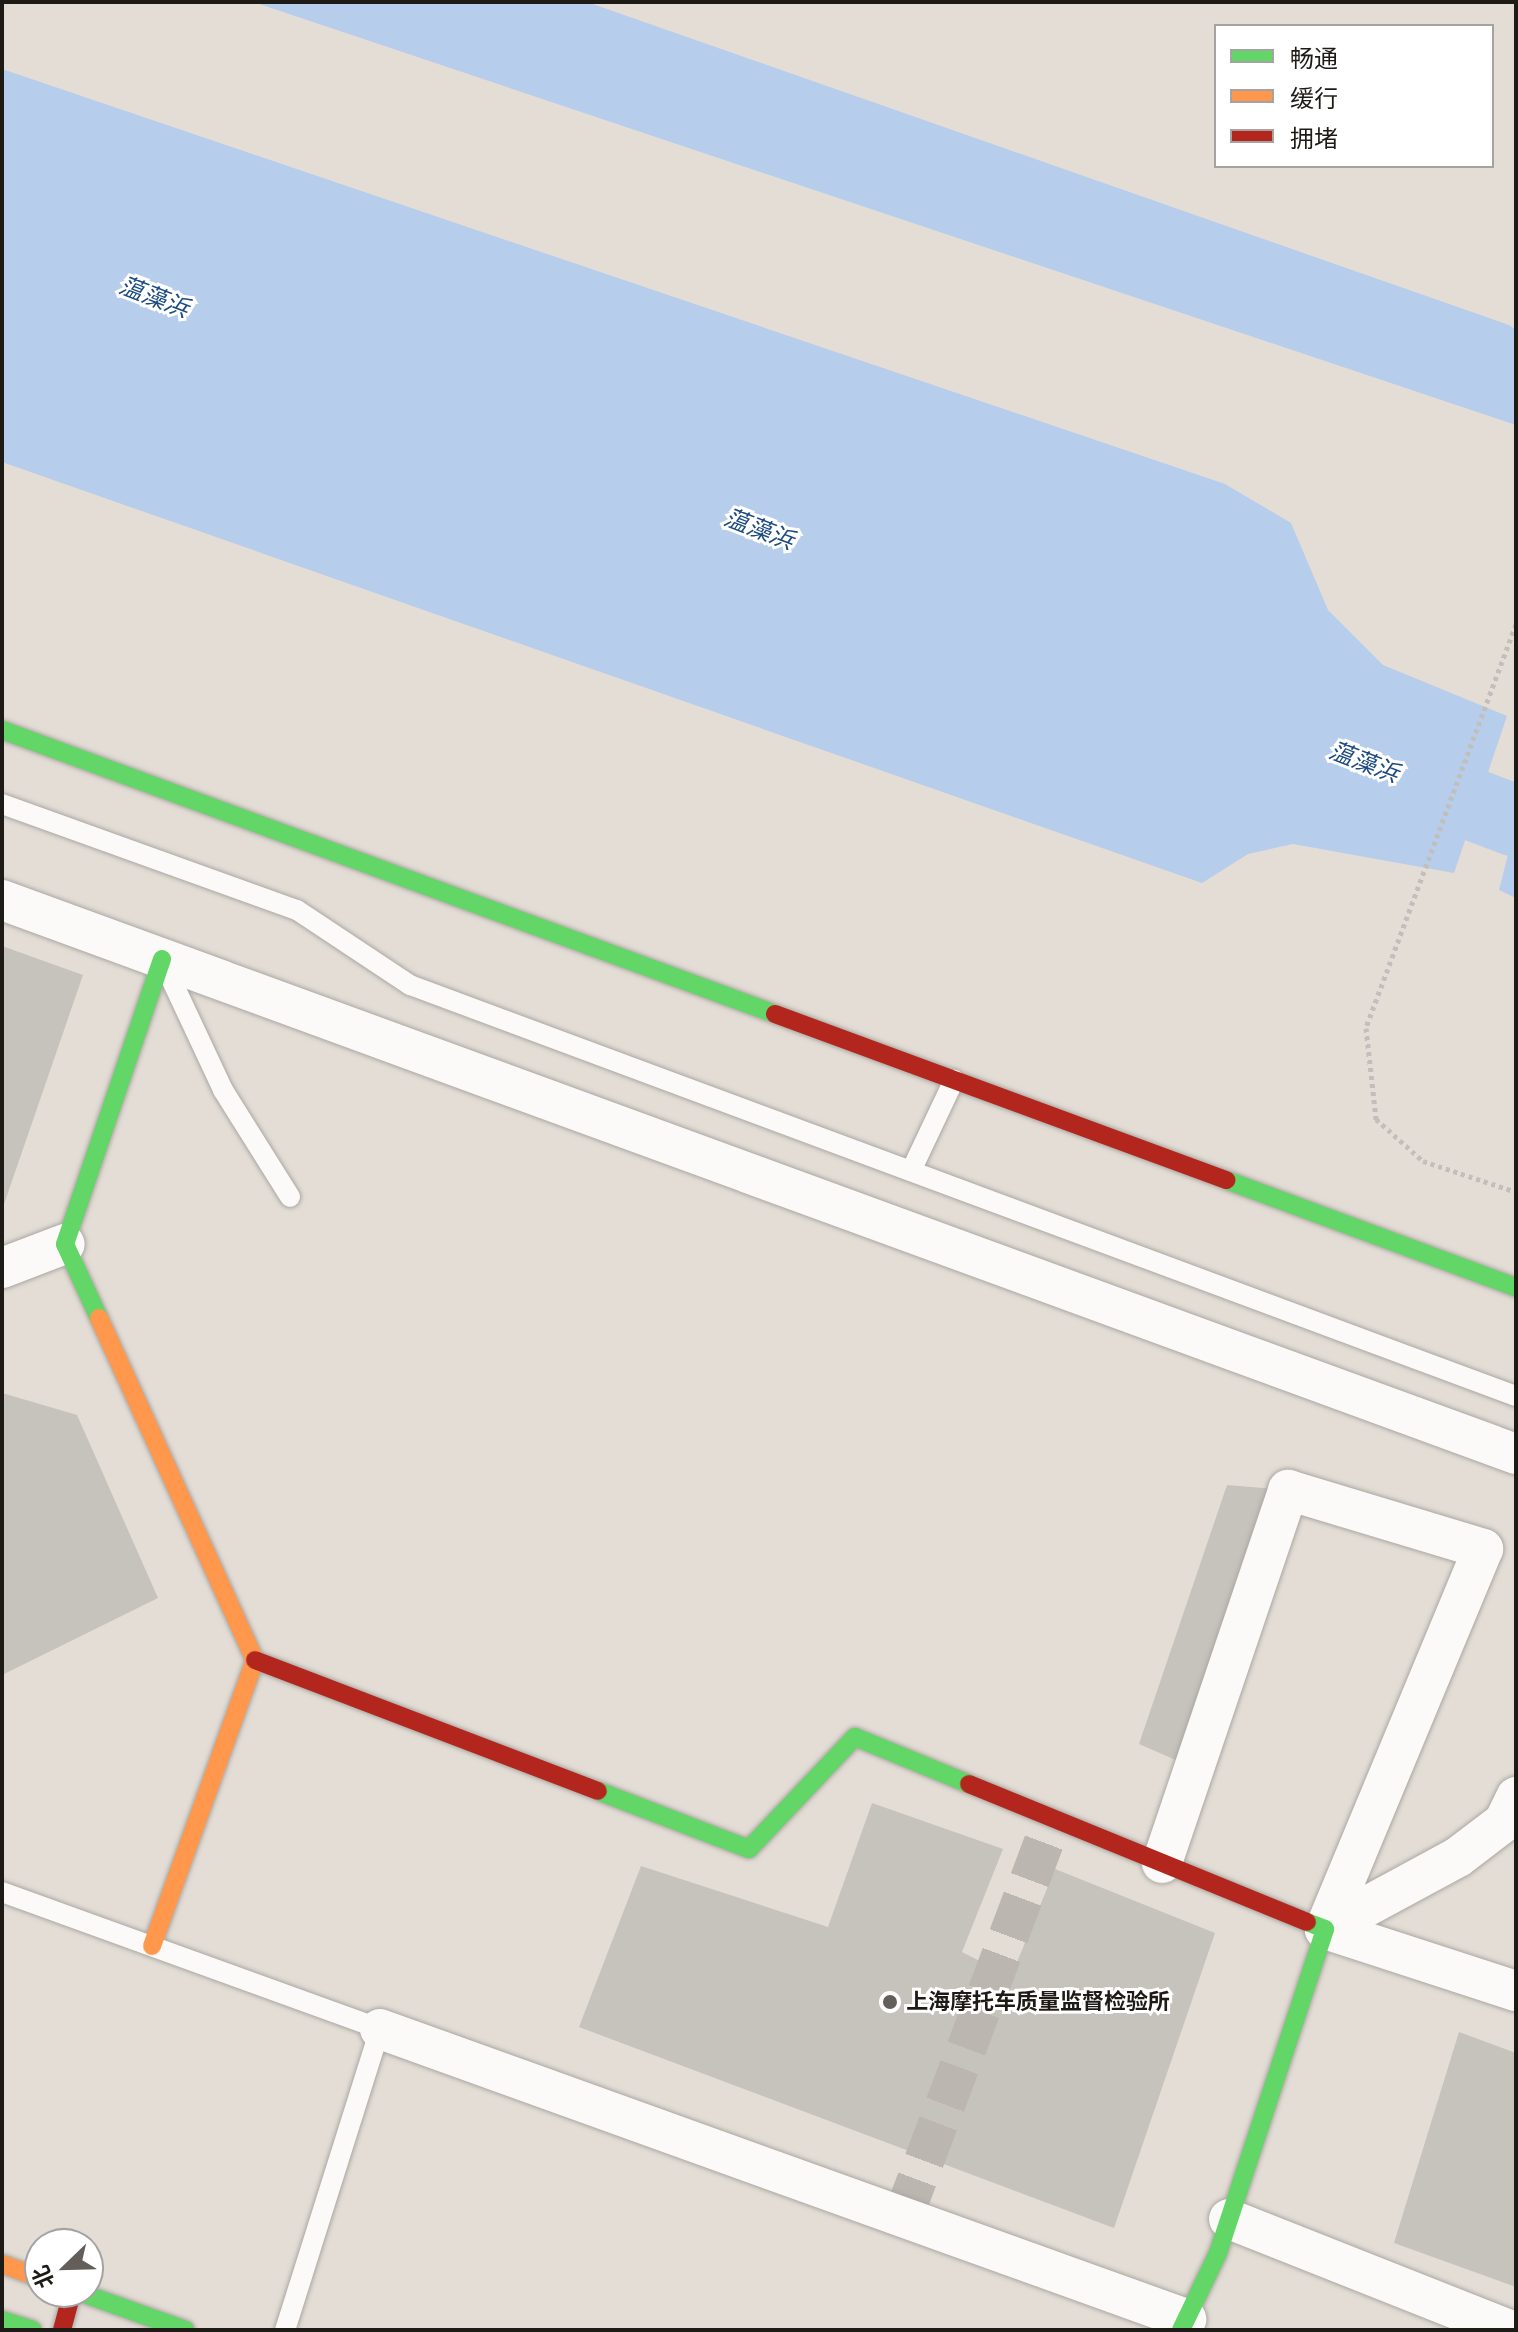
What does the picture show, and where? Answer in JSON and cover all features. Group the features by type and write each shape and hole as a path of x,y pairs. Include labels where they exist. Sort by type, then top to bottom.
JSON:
{"street":[{"path":"2,730 1516,1287"},
{"path":"2,900 1516,1454"},
{"path":"152,1946 255,1660 65,1244 162,959"},
{"path":"2,1268 65,1244"},
{"path":"380,2029 1184,2324 1229,2219 1325,1929 1483,1549 1288,1490 1162,1863"},
{"path":"255,1660 749,1849 855,1737 1325,1929 1516,1991"},
{"path":"1325,1929 1458,1857 1504,1822 1516,1797"},
{"path":"1229,2219 1509,2330"},
{"path":"2,2264 24,2272"},
{"path":"104,2301 185,2330"},
{"path":"62,2330 68,2308"},
{"path":"2,2320 32,2330"}],"lane":[{"path":"2,804 297,910 410,985 1516,1396"},
{"path":"162,959 223,1090 290,1197"},
{"path":"911,1171 954,1080"},
{"path":"2,1892 380,2029 285,2330"}],"path":[{"path":"1516,624 1366,1028 1376,1119 1423,1161 1516,1192"}],"water":[{"path":"253,2 587,2 1509,325 1516,330 1516,425"},
{"path":"2,69 1225,484 1291,523 1328,610 1383,665 1507,716 1454,873 1293,844 1248,854 1202,883 2,462"},
{"path":"1516,823 1516,898 1499,890"}],"building":[{"path":"2,946 83,975 2,1210"},
{"path":"2,1393 77,1415 158,1598 2,1675"},
{"path":"1227,1485 1288,1490 1194,1768 1139,1744"},
{"name":"上海摩托车质量监督检验所","path":"872,1803 1003,1849 962,1952 1011,1977 1055,1869 1215,1933 1114,2228 579,2027 641,1866 828,1927"},
{"path":"1459,2032 1516,2053 1516,2287 1394,2243"}],"waterway":[{"name":"蕰藻浜","path":"1385,771 1516,821"}],"tunnel":[{"path":"903,2217 1053,1818"}],"traffic: fast":[{"path":"2,730 775,1014"},
{"path":"99,1318 65,1244 162,959"},
{"path":"1226,1180 1516,1287"},
{"path":"598,1791 749,1849 855,1737 969,1784"},
{"path":"1181,2330 1218,2253 1325,1929 1307,1922"},
{"path":"104,2301 185,2330"},
{"path":"2,2320 32,2330"}],"traffic: slow":[{"path":"99,1318 255,1660 152,1946"},
{"path":"2,2264 24,2272"}],"traffic: jam":[{"path":"775,1014 1226,1180"},
{"path":"255,1660 598,1791"},
{"path":"969,1784 1307,1922"},
{"path":"62,2330 68,2308"}],"place":[{"name":"上海摩托车质量监督检验所","path":"890,2002"}]}
